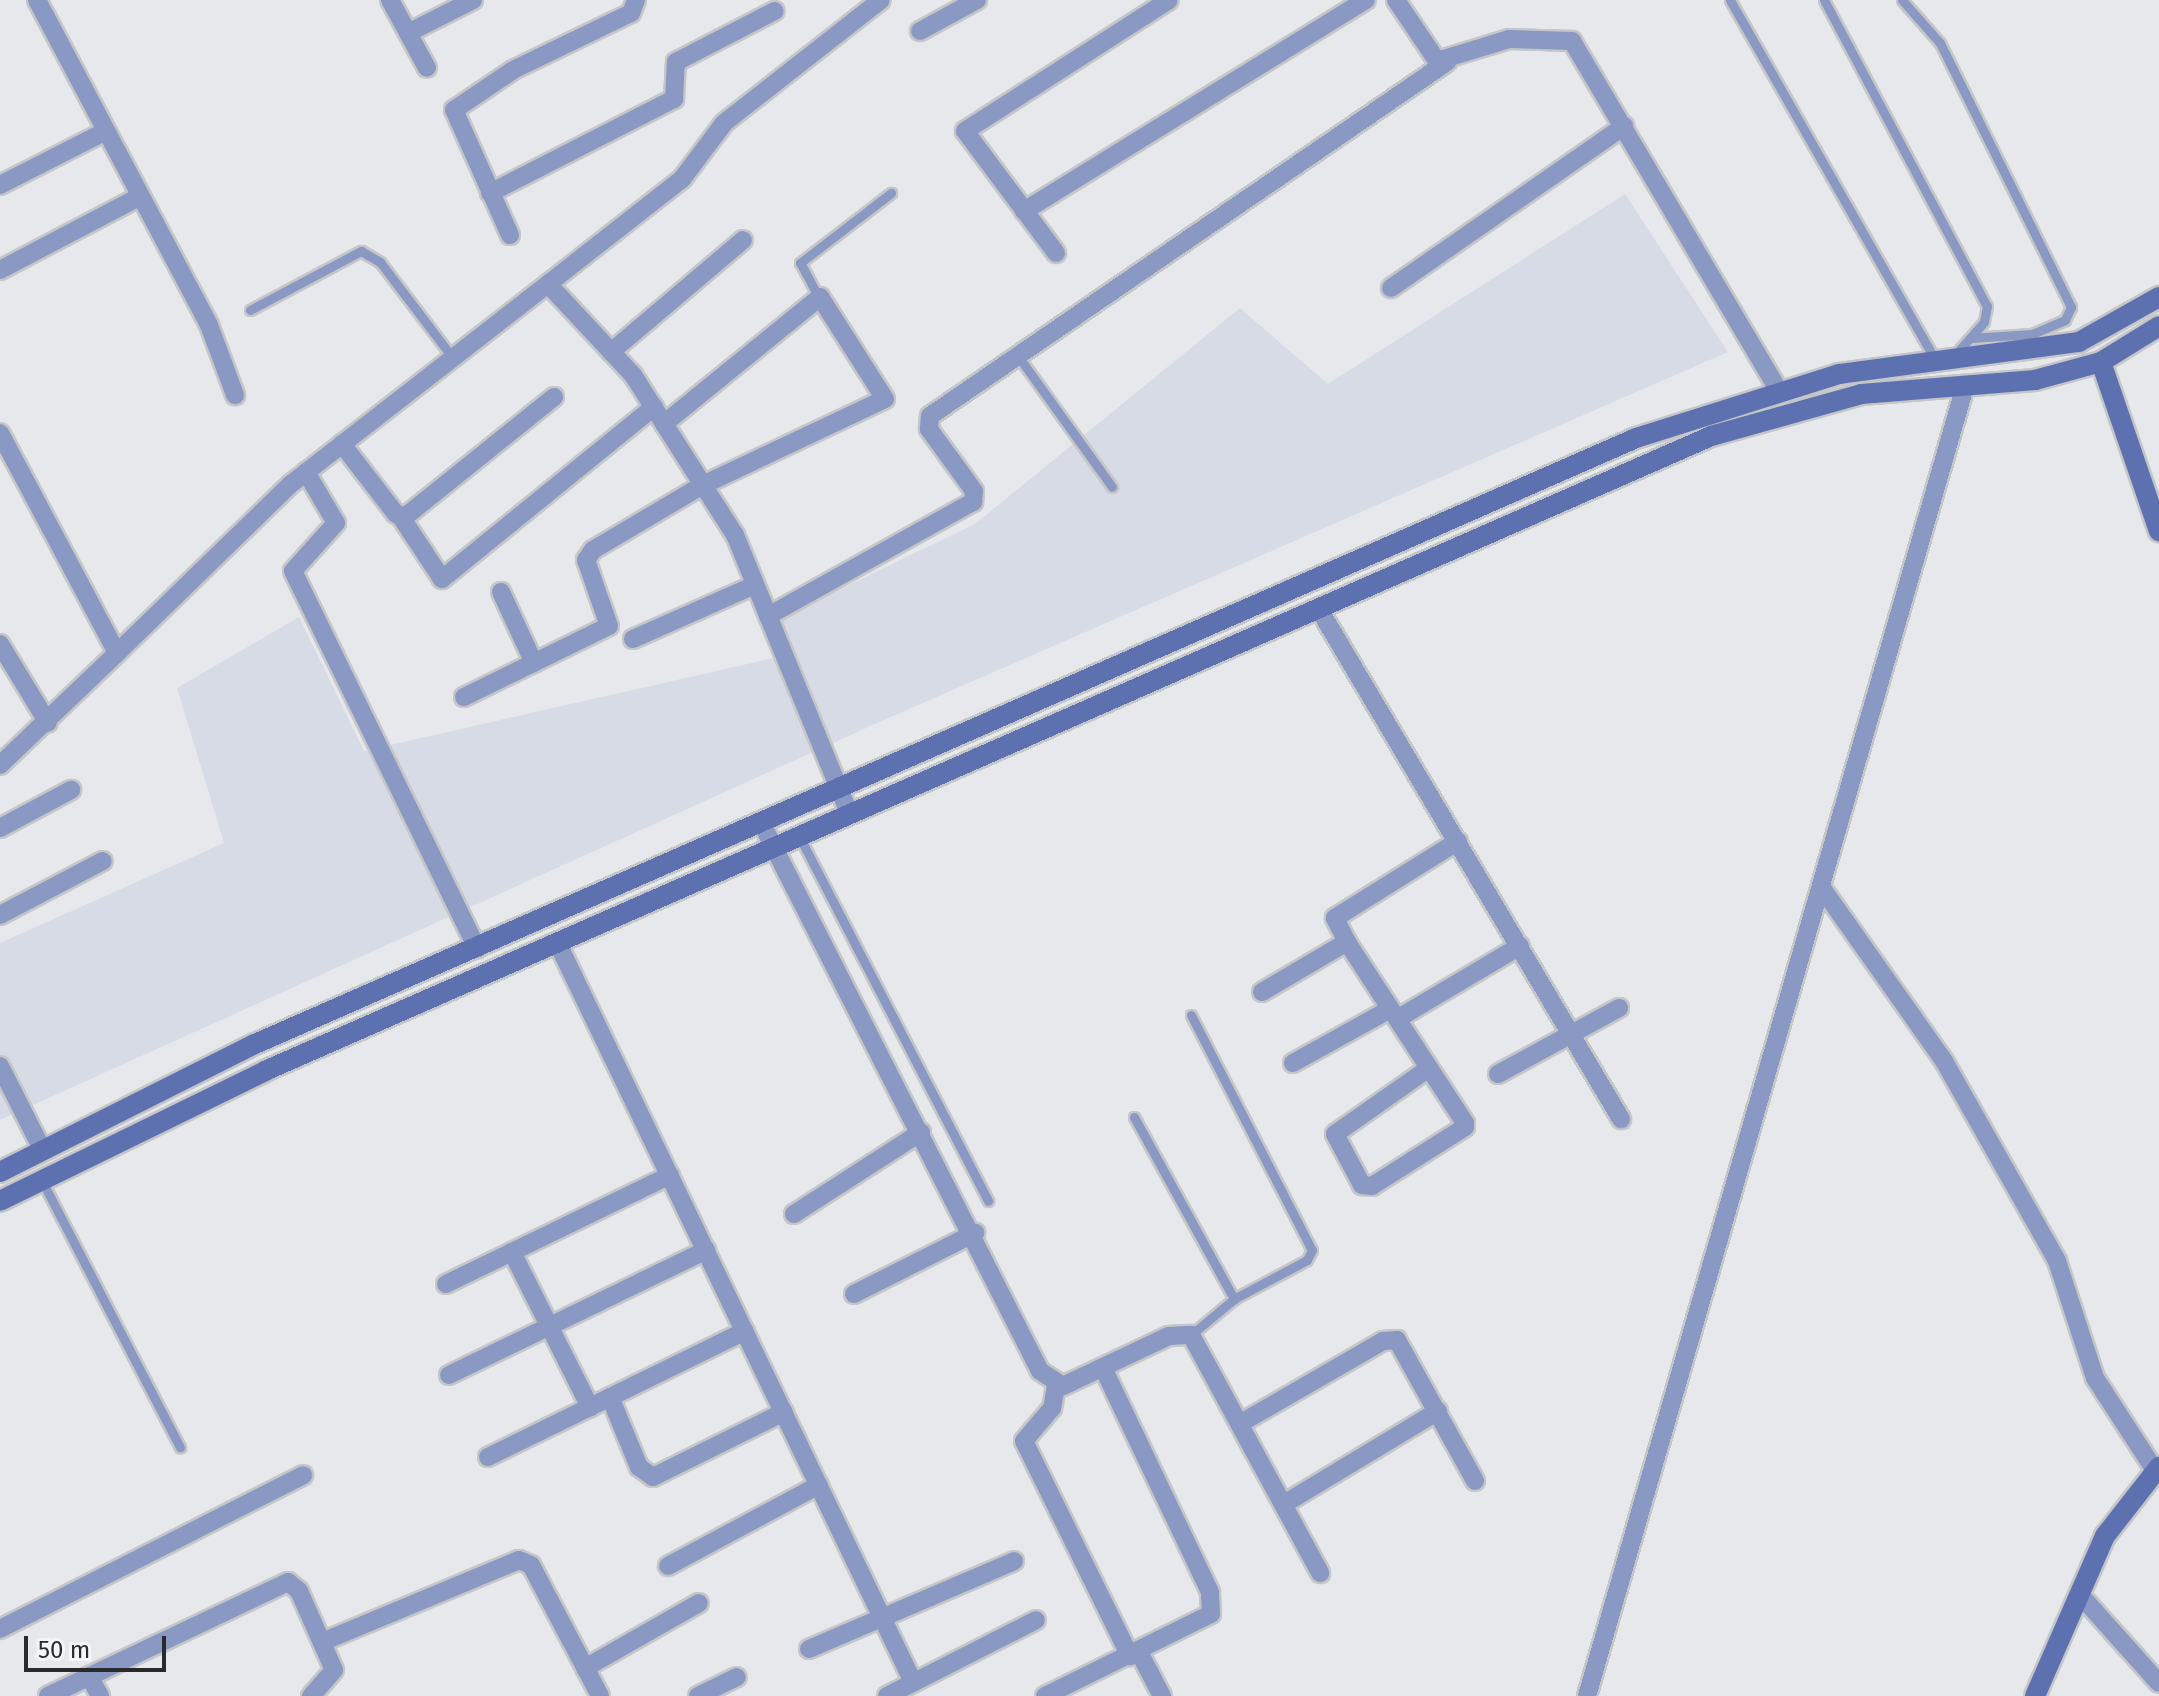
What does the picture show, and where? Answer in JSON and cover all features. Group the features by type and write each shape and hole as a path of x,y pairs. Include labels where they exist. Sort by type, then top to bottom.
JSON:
{"main road":[{"path":"0,1172 255,1044 1636,438 1839,374 1996,358 2079,342 2159,297"},
{"path":"0,1201 267,1070 559,946 849,813 1398,576 1711,436 1861,394 1964,390 2001,385 2101,362 2159,326"},
{"path":"1996,358 2001,385"},
{"path":"2101,362 2159,531"},
{"path":"1384,547 1398,576"},
{"path":"255,1044 267,1070"},
{"path":"2035,1696 2082,1597 2105,1536 2157,1468"}],"street":[{"path":"37,0 218,343 235,395"},
{"path":"390,0 427,68"},
{"path":"408,33 473,0"},
{"path":"510,235 454,117 457,105 631,13 636,0"},
{"path":"0,765 48,723 306,472 682,179 724,123 881,0"},
{"path":"920,31 977,0"},
{"path":"1056,253 965,131 1169,0"},
{"path":"1024,211 1366,0"},
{"path":"1396,0 1429,55 1447,62"},
{"path":"490,193 674,99 676,62 775,11"},
{"path":"768,616 973,502 974,491 928,420 1447,62 1509,39 1565,37 1624,126 1779,391"},
{"path":"1391,288 1624,126"},
{"path":"0,185 106,131"},
{"path":"0,270 141,196"},
{"path":"611,352 743,240"},
{"path":"548,284 611,352 654,407 703,485 755,585 849,813"},
{"path":"464,697 609,626 587,554 703,485 884,401 825,298 819,298 664,424"},
{"path":"1587,1696 1964,390"},
{"path":"401,517 554,397"},
{"path":"342,444 401,517 442,579 654,407"},
{"path":"0,433 117,653"},
{"path":"306,472 336,523 293,571 477,948"},
{"path":"633,639 755,585"},
{"path":"501,592 534,663"},
{"path":"1319,609 1621,1119"},
{"path":"0,644 48,723"},
{"path":"0,828 71,790"},
{"path":"761,822 975,1233 1040,1371 1056,1386"},
{"path":"1429,1068 1335,1134 1362,1185 1372,1186 1464,1132 1429,1068 1347,942 1337,914 1458,841"},
{"path":"0,915 103,861"},
{"path":"1822,888 1944,1061 2057,1261 2095,1378 2157,1468"},
{"path":"1262,992 1347,942"},
{"path":"559,946 913,1682"},
{"path":"1293,1063 1520,946"},
{"path":"1498,1074 1619,1008"},
{"path":"0,1066 43,1151"},
{"path":"794,1214 921,1132"},
{"path":"446,1284 670,1175"},
{"path":"854,1294 975,1233"},
{"path":"449,1375 706,1250"},
{"path":"512,1252 590,1407"},
{"path":"488,1457 745,1331"},
{"path":"1056,1386 1103,1368 1169,1336 1191,1335 1320,1573"},
{"path":"1241,1423 1393,1339 1438,1411 1475,1481"},
{"path":"1045,1696 1208,1620 1212,1605 1103,1368"},
{"path":"1056,1386 1052,1408 1024,1441 1134,1654 1162,1696"},
{"path":"610,1397 639,1467 653,1477 784,1412"},
{"path":"1284,1504 1438,1411"},
{"path":"0,1629 303,1475"},
{"path":"668,1566 819,1485"},
{"path":"322,1642 519,1560 531,1565 600,1696"},
{"path":"809,1649 884,1620 1014,1561"},
{"path":"48,1696 288,1582 334,1670 311,1696"},
{"path":"2082,1597 2159,1683"},
{"path":"585,1668 699,1603"},
{"path":"887,1696 1036,1620"},
{"path":"89,1676 100,1696"},
{"path":"698,1696 737,1677"}],"lane":[{"path":"1730,0 1943,362 1970,338 1987,314 1981,292 1824,0"},
{"path":"1902,0 1940,43 2071,307 2065,320 2032,334 1970,338"},
{"path":"819,298 800,263 891,193"},
{"path":"250,310 361,251 380,262 453,358"},
{"path":"1018,356 1112,487"},
{"path":"799,836 988,1201"},
{"path":"1191,1015 1312,1250 1302,1264 1234,1299 1191,1335"},
{"path":"1134,1117 1234,1299"},
{"path":"42,1181 180,1447"}],"shaded area":[{"path":"1625,194 1728,352 886,719 0,1120 0,943 224,843 177,688 299,617 364,751 791,654 774,621 975,524 1240,308 1328,384"}]}
